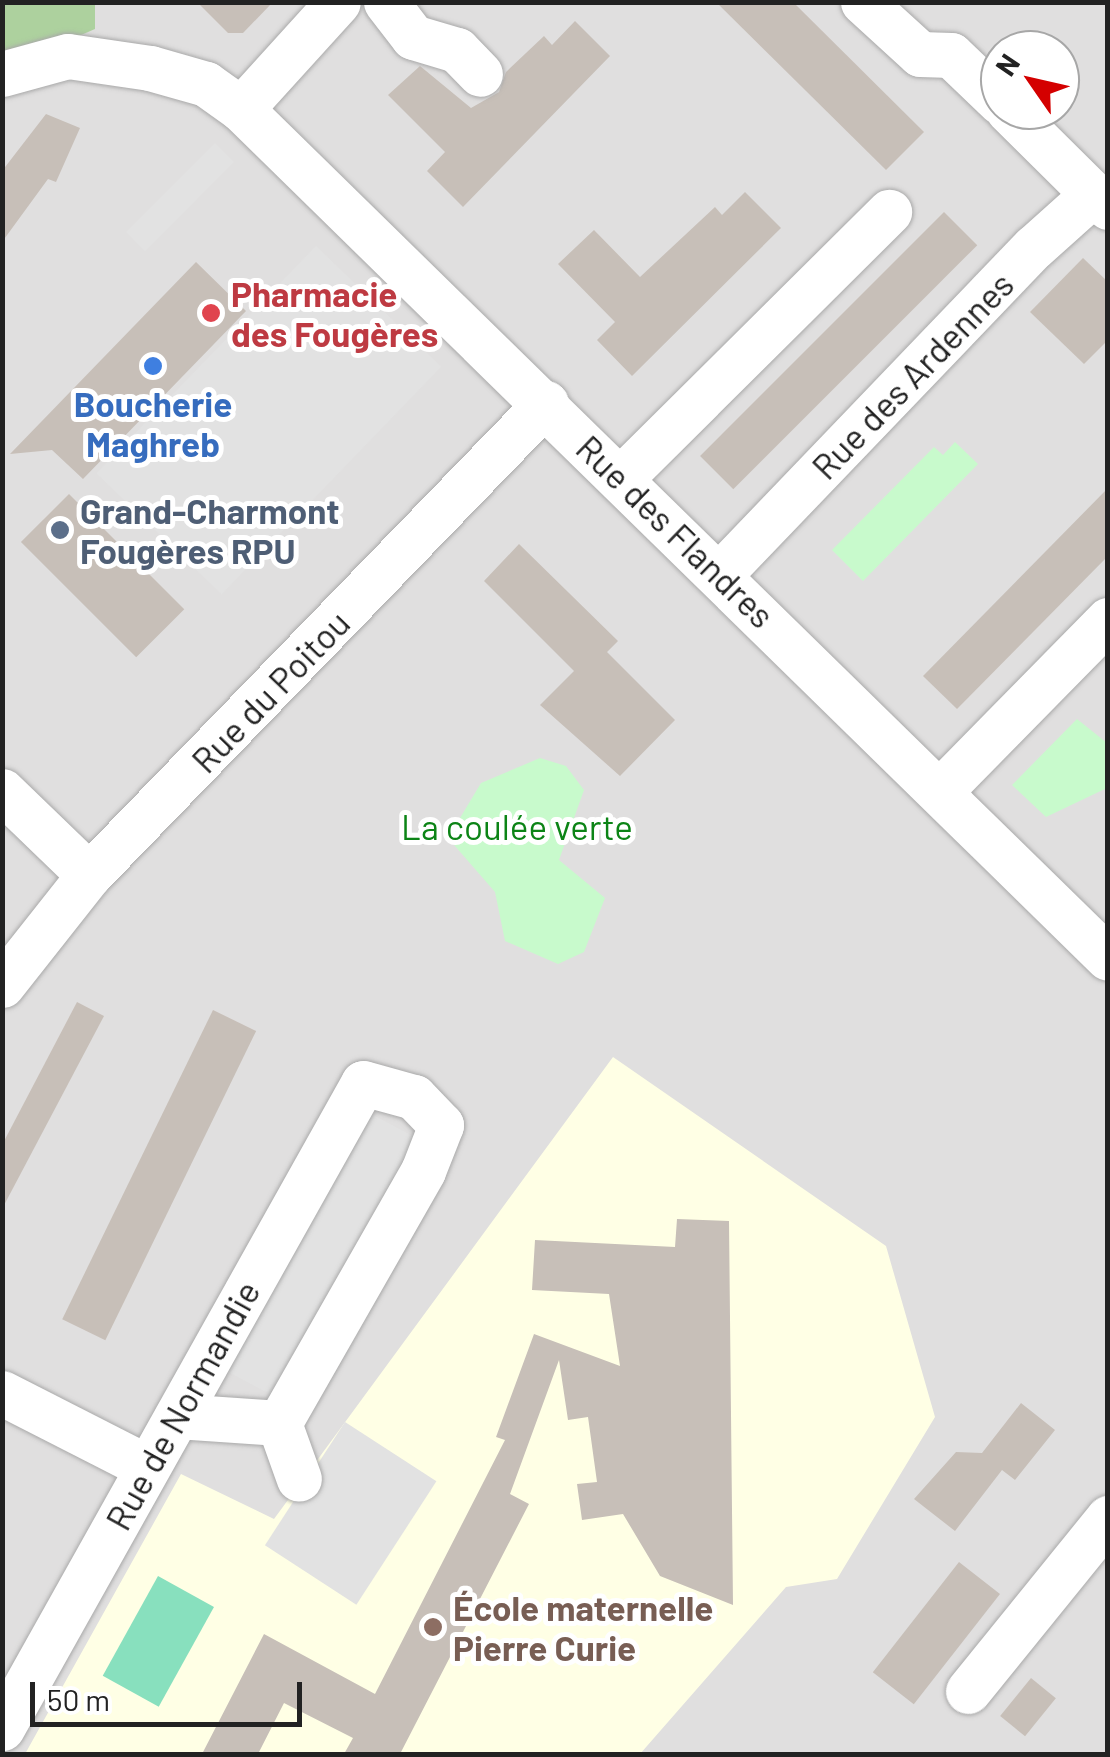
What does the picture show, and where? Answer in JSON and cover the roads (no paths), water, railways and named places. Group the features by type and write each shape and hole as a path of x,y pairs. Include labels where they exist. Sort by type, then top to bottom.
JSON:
{"street":[{"path":"241,109 338,2"},
{"path":"386,2 412,37 457,50 480,74"},
{"path":"864,2 920,54 951,55 980,83"},
{"name":"Rue des Flandres","path":"3,82 68,56 150,68 206,84 241,109 546,403 1108,958"},
{"path":"1028,130 1100,200"},
{"name":"Rue des Ardennes","path":"720,574 1100,200"},
{"path":"621,478 889,212"},
{"name":"Rue du Poitou","path":"2,984 89,875 546,403"},
{"path":"940,790 1108,620"},
{"path":"2,791 89,875"},
{"name":"Rue de Normandie","path":"2,1728 363,1083 414,1096 441,1124 279,1423"},
{"path":"2,1393 147,1467"},
{"path":"177,1416 279,1423 299,1479"},
{"path":"968,1691 1108,1518"}],"place":[{"name":"Pharmacie des Fougères","path":"211,313"},
{"name":"Boucherie Maghreb","path":"153,366"},
{"name":"Grand-Charmont Fougères RPU","path":"60,530"},
{"name":"École maternelle Pierre Curie","path":"433,1627"}],"park label":[{"name":"La coulée verte","path":"517,826"}]}
